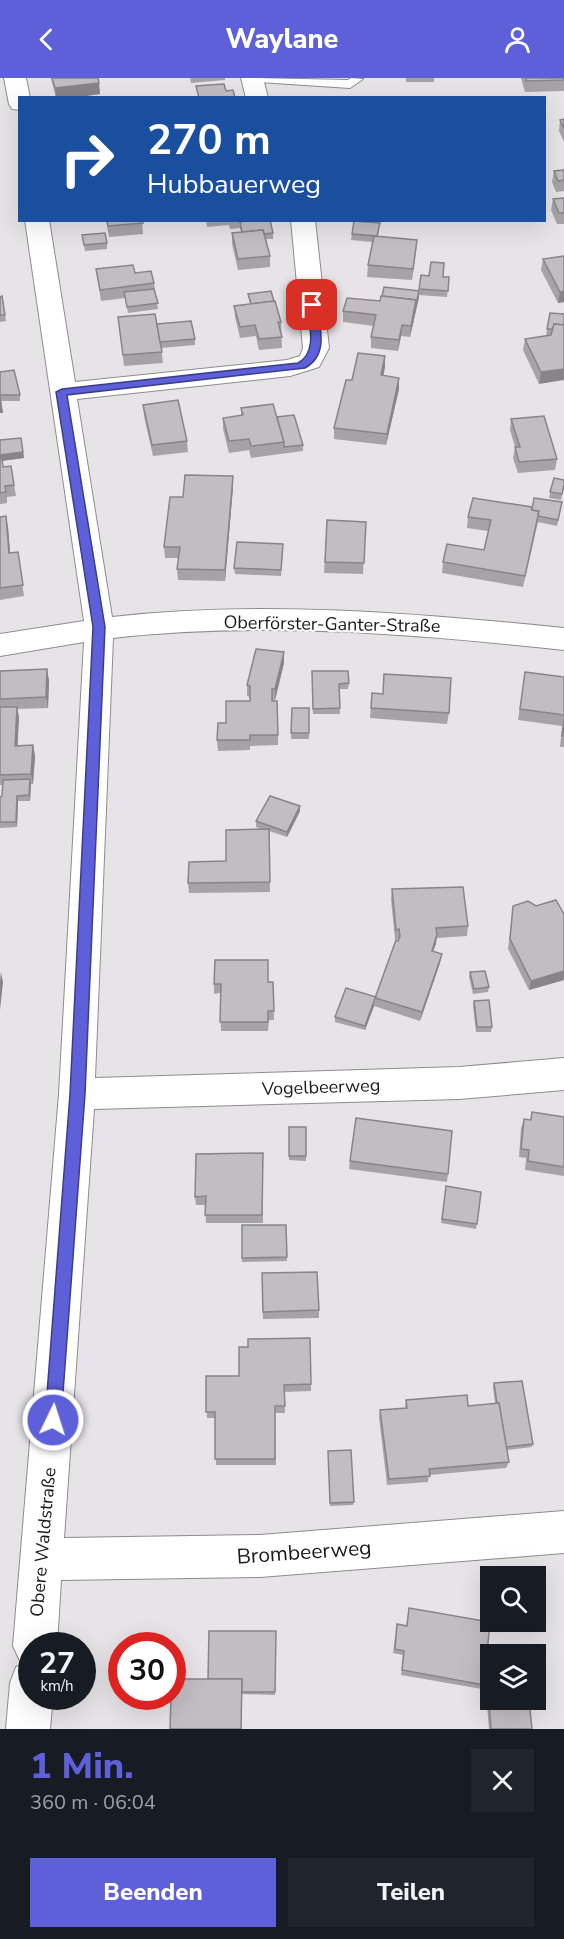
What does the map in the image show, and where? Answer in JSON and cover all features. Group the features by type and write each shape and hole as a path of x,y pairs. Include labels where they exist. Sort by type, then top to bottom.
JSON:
{"street":[{"path":"15,78 18,96"},
{"path":"252,78 256,96"},
{"name":"Obere Waldstraße","path":"36,1632 77,1094 99,627 37,222"},
{"path":"62,392 290,368 310,361 316,348 303,222"},
{"name":"Oberförster-Ganter-Straße","path":"0,645 99,627 169,622 322,620 445,625 564,639"},
{"name":"Vogelbeerweg","path":"77,1094 459,1083 564,1074"},
{"name":"Brombeerweg","path":"43,1559 260,1556 564,1532"},
{"path":"28,1729 30,1710"}],"lane":[{"path":"259,78 355,84"}],"building":[{"path":"52,78 98,78 99,83 55,88"},
{"path":"526,78 564,78 564,80 526,81"},
{"path":"224,84 226,91 233,90 234,96 198,96 196,86"},
{"path":"564,170 564,180 558,181 554,171"},
{"path":"564,198 564,213 559,213 553,199"},
{"path":"107,222 143,223 108,226"},
{"path":"240,222 270,222 273,233 264,234 263,230 242,232"},
{"path":"354,222 380,223 377,236 352,234"},
{"path":"263,230 270,256 238,259 232,233"},
{"path":"105,233 107,243 84,245 82,235"},
{"path":"374,236 417,240 413,269 368,265"},
{"path":"564,256 564,291 560,292 543,259"},
{"path":"431,262 444,263 443,277 449,277 448,291 419,289 421,275 429,276"},
{"path":"133,265 135,273 151,271 154,283 100,290 96,269"},
{"path":"384,287 419,291 416,305 416,300 382,296"},
{"path":"154,289 158,303 127,307 124,292"},
{"path":"271,291 274,301 251,304 248,294"},
{"path":"2,296 5,315 0,315 0,297"},
{"path":"381,296 416,300 411,326 402,325 399,340 371,337 376,315 343,311 347,298 380,301"},
{"path":"275,301 281,322 278,322 282,337 259,339 255,325 240,327 234,306"},
{"path":"550,313 564,314 564,325 554,324 553,329 547,329"},
{"path":"155,314 162,352 123,355 118,317"},
{"path":"191,321 195,339 160,342 157,324"},
{"path":"554,324 564,325 564,369 541,372 525,339 551,335"},
{"path":"358,353 385,356 381,375 399,378 387,434 334,428 346,380 352,380"},
{"path":"14,370 20,395 0,395 0,372"},
{"path":"178,400 187,441 152,445 143,405"},
{"path":"273,404 284,442 251,446 249,439 229,441 223,418 243,415 241,408"},
{"path":"294,415 303,445 284,447 277,417"},
{"path":"544,416 557,459 519,462 515,447 520,447 511,419"},
{"path":"21,438 23,452 0,455 0,440"},
{"path":"0,459 2,459 3,467 11,466 14,485 5,486 6,492 0,493"},
{"path":"185,475 233,476 225,570 177,569 180,547 164,547 170,497 183,497"},
{"path":"554,478 564,480 562,494 550,492"},
{"path":"473,498 532,507 532,510 539,511 525,576 443,562 447,544 484,550 491,520 468,517"},
{"path":"534,498 562,502 558,520 538,516 539,511 532,510"},
{"path":"6,516 9,553 18,552 23,585 0,588 0,517"},
{"path":"327,520 366,522 364,563 325,562"},
{"path":"237,542 283,544 281,570 234,568"},
{"path":"256,649 284,652 275,689 272,689 272,701 277,701 278,735 250,735 250,740 217,740 218,723 226,723 226,701 250,701 250,686 247,685"},
{"path":"47,669 46,697 0,699 0,671"},
{"path":"312,671 348,671 349,683 339,684 340,708 313,709"},
{"path":"525,672 564,677 564,715 520,709"},
{"path":"384,674 451,678 449,713 371,708 372,693 383,694"},
{"path":"0,707 17,707 15,746 33,745 31,774 0,775"},
{"path":"292,708 309,708 309,733 291,733"},
{"path":"30,779 29,795 17,796 16,822 0,822 3,780"},
{"path":"270,796 300,806 287,832 256,821"},
{"path":"269,829 270,882 188,883 189,862 226,861 226,830"},
{"path":"463,887 468,926 436,928 437,934 432,951 442,954 422,1012 375,998 396,940 398,941 400,936 399,929 396,930 392,889"},
{"path":"556,900 564,914 564,971 531,981 510,939 513,906 528,901 536,906"},
{"path":"215,960 268,960 268,982 273,982 274,1011 268,1011 268,1022 220,1022 221,984 214,984"},
{"path":"485,971 489,987 474,989 470,972"},
{"path":"346,988 376,997 365,1026 335,1017"},
{"path":"489,1000 492,1027 477,1027 474,1001"},
{"path":"532,1112 564,1117 564,1167 528,1161 529,1150 521,1149 524,1119 531,1120"},
{"path":"356,1118 452,1131 448,1174 350,1161"},
{"path":"289,1127 306,1127 306,1156 289,1156"},
{"path":"263,1153 262,1215 205,1215 206,1196 195,1197 196,1154"},
{"path":"446,1186 481,1192 477,1224 442,1219"},
{"path":"242,1225 286,1225 287,1257 242,1258"},
{"path":"317,1272 319,1310 263,1312 262,1273"},
{"path":"310,1338 311,1384 284,1385 285,1406 275,1406 275,1459 215,1459 215,1412 206,1412 206,1376 239,1376 239,1347 248,1347 248,1339"},
{"path":"522,1381 533,1444 506,1447 494,1383"},
{"path":"467,1395 468,1406 499,1403 509,1462 429,1469 430,1476 389,1479 380,1410 407,1408 406,1400"},
{"path":"351,1450 354,1502 330,1503 328,1451"},
{"path":"409,1608 480,1620 480,1632 489,1632 488,1644 480,1644 480,1684 402,1670 404,1651 395,1649 397,1624 407,1626"},
{"path":"209,1631 276,1631 275,1692 242,1692 242,1679 208,1679"},
{"path":"186,1679 242,1679 241,1729 170,1729 171,1710 186,1710"},
{"path":"490,1710 530,1710 532,1729 491,1729"}],"route":[{"path":"53,1420 77,1094 99,627 62,392 301,366 315,355 312,305"}]}
